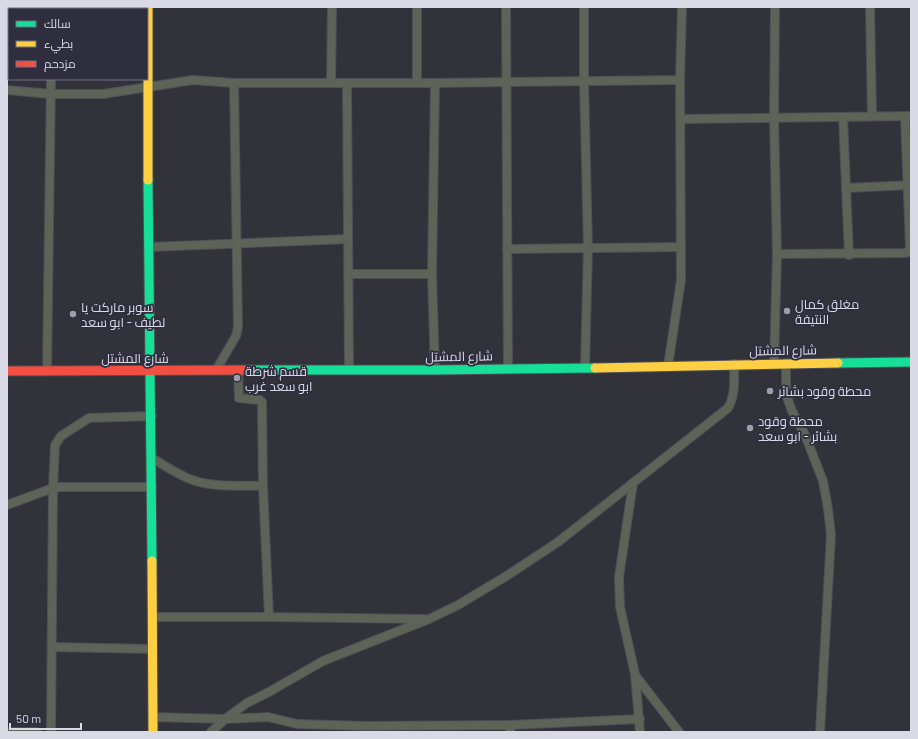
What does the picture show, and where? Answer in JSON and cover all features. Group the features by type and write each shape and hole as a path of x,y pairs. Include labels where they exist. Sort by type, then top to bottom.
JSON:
{"street":[{"path":"148,7 148,186 152,416 153,732"},
{"path":"331,83 332,7"},
{"path":"417,83 418,7"},
{"path":"506,7 506,249 508,368"},
{"path":"584,7 584,80 588,248 584,368"},
{"path":"668,366 681,280 680,80 682,7"},
{"path":"774,362 777,254 774,118 775,7"},
{"path":"870,7 872,116"},
{"path":"48,371 51,80"},
{"path":"7,90 51,94 103,94 193,80 234,83 434,83 680,80"},
{"path":"216,370 236,336 238,327 234,83"},
{"path":"347,83 349,370"},
{"path":"434,83 432,274 435,370"},
{"path":"680,119 908,116 909,252 777,254"},
{"path":"843,117 849,254"},
{"path":"846,188 909,186"},
{"path":"150,246 348,239"},
{"path":"506,249 681,247"},
{"path":"348,274 432,274"},
{"name":"شارع المشتل","path":"7,372 150,370 435,370 584,368 774,362 911,362"},
{"path":"786,362 786,390 788,400 792,411 805,435 823,481 831,535 820,732"},
{"path":"210,732 247,703 323,661 429,619 458,605 558,542 728,408 735,391 734,364"},
{"path":"238,370 239,398 260,400 262,402 263,486 269,617"},
{"path":"51,732 53,647 53,488 55,445 61,436 89,418 152,416"},
{"path":"152,458 178,473 199,482 212,485 263,486"},
{"path":"633,483 619,577 620,607 635,674 640,732"},
{"path":"7,505 53,488 65,486 152,487"},
{"path":"153,617 429,619"},
{"path":"53,647 152,649"},
{"path":"635,674 678,732"},
{"path":"153,717 225,719 268,717 297,724 335,729 510,728 640,719"},
{"path":"8,732 37,732"}],"traffic: fast":[{"path":"148,180 152,561"},
{"path":"838,363 911,362"},
{"path":"249,370 595,368"}],"traffic: slow":[{"path":"148,7 148,180"},
{"path":"595,368 838,363"},
{"path":"152,561 153,732"}],"traffic: jam":[{"path":"7,371 249,370"}],"place":[{"name":"مغلق كمال النتيفة","path":"787,311"},
{"name":"سوبر ماركت يا لطيف - ابو سعد","path":"73,314"},
{"name":"قسم شرطة ابو سعد غرب","path":"237,378"},
{"name":"محطة وقود بشائر","path":"770,391"},
{"name":"محطة وقود بشائر - ابو سعد","path":"750,428"}]}
